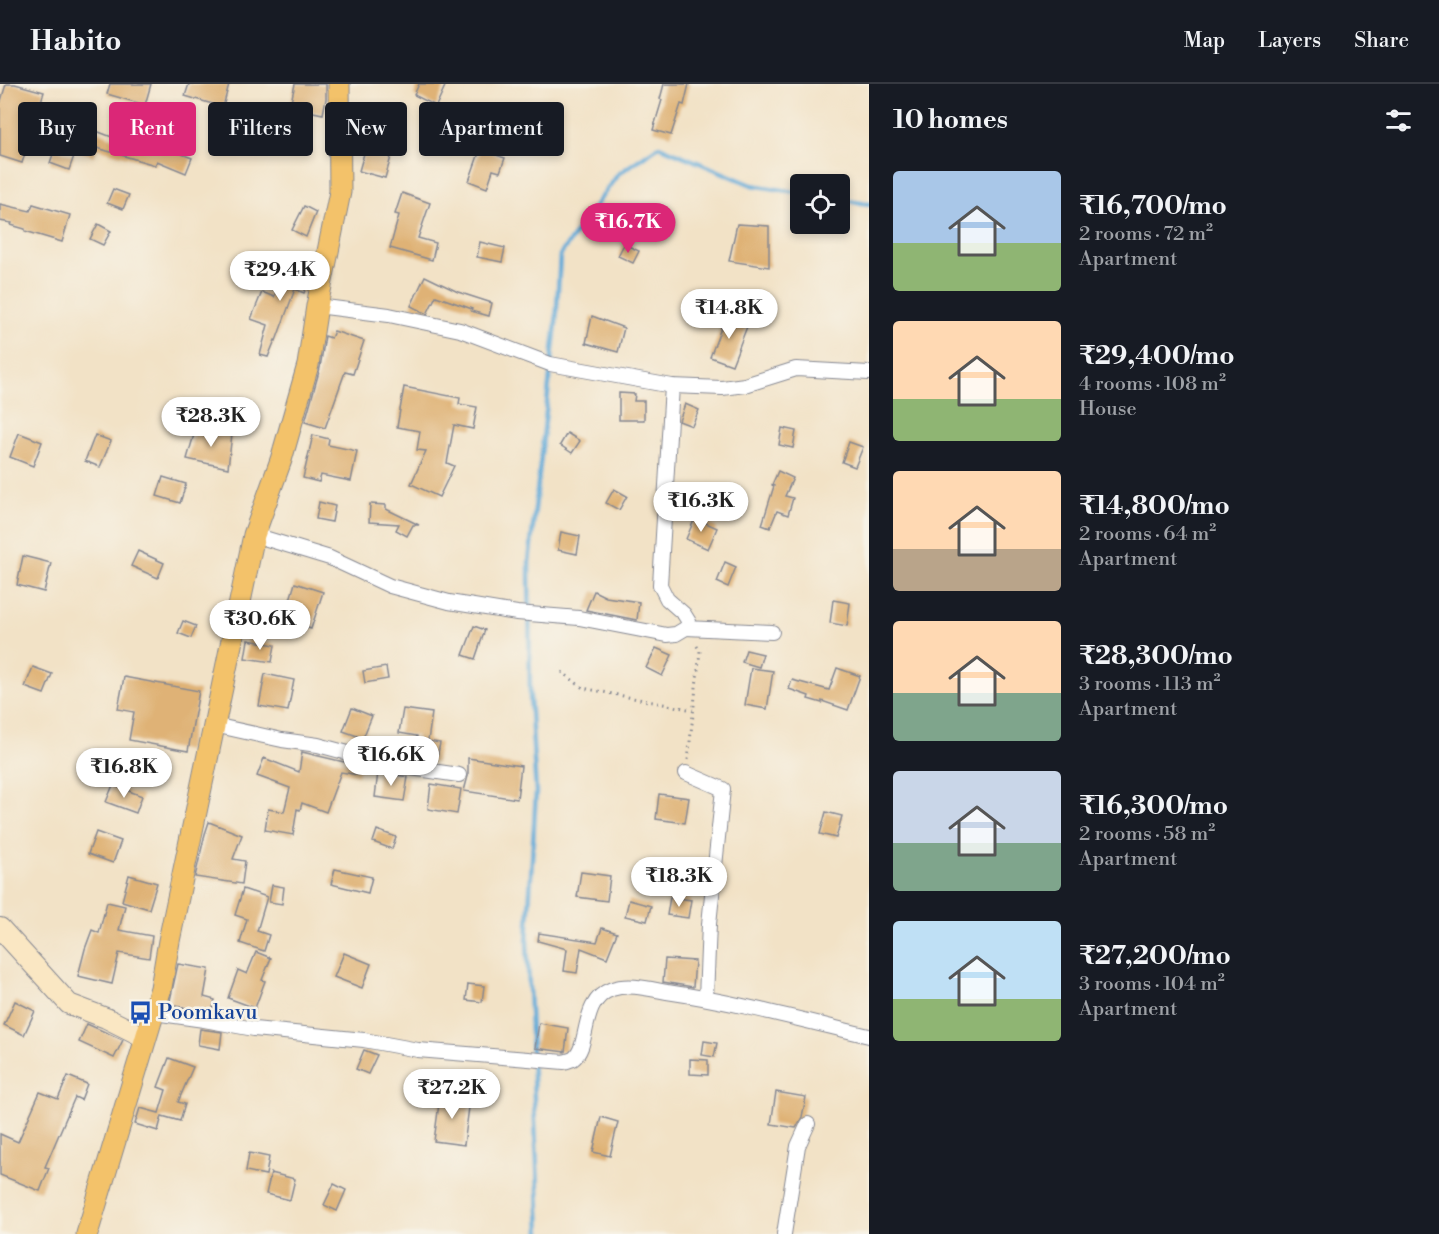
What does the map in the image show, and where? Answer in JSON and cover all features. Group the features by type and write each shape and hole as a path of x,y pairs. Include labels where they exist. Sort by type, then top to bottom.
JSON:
{"main road":[{"path":"87,1234 161,988 254,535 281,460 305,376 340,192 339,84"}],"street":[{"path":"317,306 389,315 460,330 550,364 672,386 722,388 746,385 795,369 869,373"},
{"path":"254,535 330,558 390,586 449,602 517,613 579,618 667,635 676,634 686,628 689,622 684,614 667,599 660,585 672,386"},
{"path":"686,628 772,632"},
{"path":"214,724 282,740 318,745 397,766 459,775"},
{"path":"686,773 723,789 709,924 706,998"},
{"path":"0,928 69,1004 106,1018 146,1038"},
{"path":"153,1014 254,1029 364,1040 418,1050 564,1062 574,1058 580,1049 591,1011 601,996 613,989 630,987 706,998 869,1036"},
{"path":"784,1234 798,1146 808,1124"}],"path":[{"path":"686,628 700,651 686,773"},
{"path":"562,672 583,688 693,710"}],"building":[{"path":"6,84 15,84 44,92 41,102 18,102 18,156 24,156 22,163 0,156 0,104"},
{"path":"110,84 151,84 146,102 135,102 107,94"},
{"path":"189,84 229,84 224,102 208,103 185,96"},
{"path":"295,84 326,84 323,114 313,112 313,102 291,102"},
{"path":"419,84 446,84 438,102 428,102 414,95"},
{"path":"664,84 689,84 684,105 681,104 671,135 653,130"},
{"path":"97,131 109,136 109,152 97,148"},
{"path":"52,156 74,156 69,170 50,163"},
{"path":"124,156 187,156 192,158 186,173 157,161 155,165"},
{"path":"363,156 391,156 385,178 359,171"},
{"path":"478,156 505,158 500,172 493,170 487,188 469,181"},
{"path":"113,189 129,195 123,209 107,203"},
{"path":"402,193 430,203 418,238 436,243 432,260 390,248 399,215 395,214"},
{"path":"0,204 30,211 33,204 70,215 62,242 25,231 25,229 11,225 12,223 0,221"},
{"path":"304,206 316,212 306,237 292,230"},
{"path":"98,224 111,231 103,245 90,239"},
{"path":"737,224 769,226 769,267 729,261"},
{"path":"480,242 505,248 502,262 477,257"},
{"path":"624,244 639,251 633,263 618,256"},
{"path":"293,258 312,267 308,284 304,293 295,289 268,357 260,355 268,325 251,319 262,292 274,297"},
{"path":"425,276 458,292 492,303 489,316 436,296 427,314 411,306"},
{"path":"726,315 748,324 732,365 710,357"},
{"path":"592,316 624,328 618,352 586,343"},
{"path":"334,331 364,341 353,374 345,372 325,428 305,422 320,368 325,336 331,338"},
{"path":"404,387 460,398 459,404 477,407 473,429 454,425 447,463 454,466 439,497 411,484 426,451 417,450 420,431 397,427"},
{"path":"619,393 635,394 634,401 644,401 644,420 619,420"},
{"path":"685,404 699,410 692,426 679,421"},
{"path":"782,428 796,431 793,448 779,445"},
{"path":"195,431 232,434 228,468 187,459"},
{"path":"19,433 42,442 33,466 10,457"},
{"path":"567,433 580,441 572,453 560,445"},
{"path":"95,435 111,441 100,467 85,461"},
{"path":"313,435 329,439 328,445 357,451 351,481 321,475 319,482 303,478"},
{"path":"849,442 863,447 855,467 842,462"},
{"path":"778,471 793,478 785,496 793,498 788,515 777,511 770,528 762,525"},
{"path":"163,477 186,484 180,503 157,496"},
{"path":"614,489 627,496 619,510 606,503"},
{"path":"319,502 335,506 332,522 316,519"},
{"path":"370,504 386,505 386,509 419,525 413,525 407,536 396,530 399,524 369,522"},
{"path":"695,518 717,528 708,549 686,539"},
{"path":"561,532 580,536 577,554 558,550"},
{"path":"138,551 164,563 158,578 131,566"},
{"path":"23,556 51,563 44,592 17,585"},
{"path":"725,562 736,567 728,587 717,582"},
{"path":"295,583 323,592 311,629 284,620"},
{"path":"594,591 606,597 639,602 637,620 586,610"},
{"path":"833,600 850,603 847,626 830,623"},
{"path":"183,621 196,626 191,638 178,633"},
{"path":"474,626 485,630 475,659 463,655"},
{"path":"248,640 275,645 272,662 245,658"},
{"path":"656,648 672,655 662,676 646,668"},
{"path":"746,650 763,654 759,667 742,662"},
{"path":"33,667 52,674 44,694 25,687"},
{"path":"386,667 388,679 365,683 363,671"},
{"path":"751,668 773,671 767,709 745,705"},
{"path":"837,668 860,676 848,710 808,699 809,696 789,689 792,680 829,690"},
{"path":"265,674 294,680 288,711 259,706"},
{"path":"124,677 199,691 188,751 129,740 134,712 118,709"},
{"path":"352,708 372,716 363,738 343,731"},
{"path":"403,709 432,713 428,741 440,743 436,763 413,758 417,736 399,733"},
{"path":"302,752 361,766 358,775 341,772 326,812 302,803 300,810 297,809 293,835 265,830 268,809 284,812 290,788 257,776 264,758 299,772"},
{"path":"468,758 521,766 517,799 464,791 468,776"},
{"path":"378,772 408,777 404,801 375,797"},
{"path":"431,784 461,789 457,814 428,809"},
{"path":"113,785 142,796 136,813 106,802"},
{"path":"659,794 689,798 685,823 656,819"},
{"path":"826,812 842,816 836,838 820,834"},
{"path":"209,822 242,835 233,859 245,861 242,884 195,877"},
{"path":"377,830 396,837 392,849 373,842"},
{"path":"96,832 121,841 113,863 88,854"},
{"path":"335,869 372,877 368,893 331,884"},
{"path":"581,872 610,876 607,901 577,897"},
{"path":"129,875 157,883 149,909 122,901"},
{"path":"272,885 284,887 282,904 269,902"},
{"path":"243,889 267,897 257,931 269,935 264,951 240,943 247,919 235,915"},
{"path":"670,897 691,900 688,918 667,915"},
{"path":"629,900 651,906 647,921 625,916"},
{"path":"107,902 125,906 119,930 152,936 149,958 119,953 112,984 78,976 92,930 99,933"},
{"path":"602,928 617,933 607,958 581,948 577,973 564,971 567,949 538,941 539,933 597,942"},
{"path":"256,952 271,958 262,980 265,981 255,1008 228,998 238,970 247,974"},
{"path":"344,953 371,964 362,988 334,977"},
{"path":"665,959 695,961 693,987 663,982"},
{"path":"178,964 209,969 204,997 215,1000 212,1012 169,1005"},
{"path":"468,984 484,986 482,1002 466,1000"},
{"path":"15,1001 35,1011 24,1035 4,1025"},
{"path":"539,1023 568,1028 565,1052 535,1048"},
{"path":"87,1024 123,1040 114,1058 79,1042"},
{"path":"200,1029 222,1032 220,1049 198,1045"},
{"path":"704,1041 717,1043 714,1057 702,1055"},
{"path":"364,1050 377,1055 368,1074 356,1069"},
{"path":"169,1058 193,1067 178,1102 185,1104 180,1121 162,1116 158,1131 135,1124 140,1108 159,1113 166,1090 158,1087"},
{"path":"690,1059 708,1060 708,1075 690,1074"},
{"path":"68,1076 87,1084 81,1100 75,1097 45,1167 49,1168 40,1191 0,1175 0,1134 18,1142 40,1092 58,1099"},
{"path":"776,1092 806,1097 802,1117 796,1128 771,1124"},
{"path":"440,1096 470,1100 464,1145 434,1141"},
{"path":"601,1117 618,1122 610,1156 593,1152"},
{"path":"249,1153 269,1157 266,1175 246,1171"},
{"path":"271,1173 295,1179 290,1200 266,1194"},
{"path":"334,1184 346,1190 337,1211 324,1205"}],"waterway":[{"path":"540,1234 527,942 536,792 530,697 529,562 556,323 560,255 618,174 659,146 752,185 790,191"},
{"path":"850,201 869,204"}],"place":[{"name":"Poomkavu","path":"140,1012"}]}
